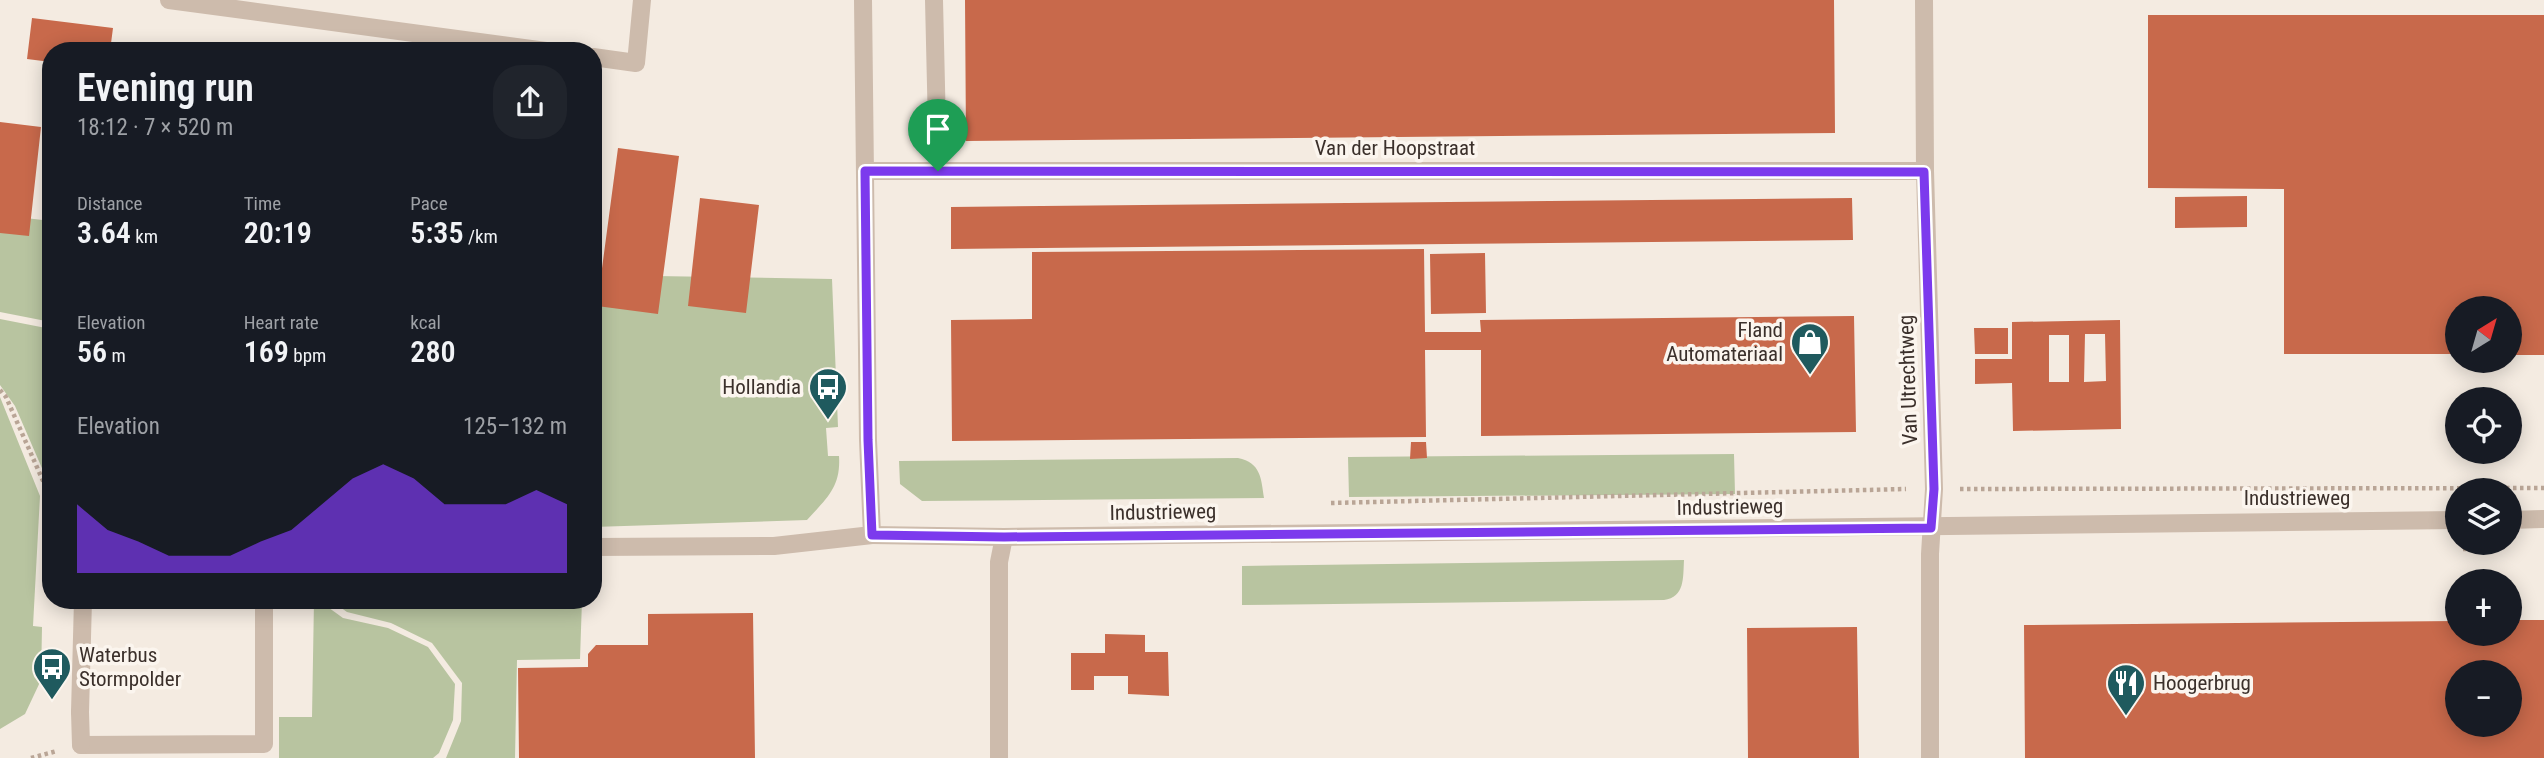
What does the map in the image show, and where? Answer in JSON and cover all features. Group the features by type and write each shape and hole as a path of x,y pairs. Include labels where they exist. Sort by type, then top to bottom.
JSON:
{"street":[{"path":"169,0 479,42"},
{"path":"602,58 636,63 642,0"},
{"path":"863,0 868,440 872,535"},
{"path":"934,0 938,171"},
{"name":"Van Utrechtweg","path":"1924,0 1924,172 1934,489 1931,528 1930,758"},
{"name":"Van der Hoopstraat","path":"865,171 1924,172"},
{"path":"2522,520 2544,519"},
{"name":"Industrieweg","path":"602,547 774,546 872,535 1004,537 2445,520"},
{"path":"999,758 999,562 1004,537"},
{"path":"83,609 81,745 264,744 264,609"}],"path":[{"path":"0,390 6,397 42,479"},
{"path":"1324,503 1934,489 2544,488"}],"green space":[{"path":"0,215 42,220 42,320 0,312"},
{"path":"602,275 832,279 838,427 826,428 828,456 839,456 839,467 831,491 807,520 602,527"},
{"path":"0,319 42,327 42,468 15,406 0,385"},
{"path":"0,397 40,496 33,626 42,627 41,680 25,714 0,729"},
{"path":"1734,454 1735,494 1349,497 1348,457"},
{"path":"1246,460 1259,472 1264,498 922,501 900,484 899,461"},
{"path":"1684,560 1682,586 1676,595 1664,600 1242,605 1242,566"},
{"path":"314,609 330,609 343,618 388,628 428,647 455,684 453,720 439,753 433,758 279,758 279,717 312,717"},
{"path":"343,609 582,609 580,659 517,660 515,758 446,758 461,721 462,683 432,643 391,623"}],"building":[{"path":"965,0 1834,0 1835,133 966,141"},
{"path":"2148,15 2544,15 2544,355 2522,355 2522,296 2445,296 2445,354 2284,354 2284,189 2148,188"},
{"path":"32,18 113,28 111,42 42,42 42,61 27,59"},
{"path":"0,122 41,127 29,236 0,233"},
{"path":"618,148 679,156 658,314 602,307 602,268"},
{"path":"2247,196 2247,227 2175,228 2175,197"},
{"path":"700,198 759,205 746,313 688,306"},
{"path":"1852,198 1853,240 951,249 951,207"},
{"path":"1424,249 1425,332 1481,332 1480,320 1854,316 1856,432 1481,436 1481,350 1425,350 1426,437 952,441 951,320 1032,319 1032,252"},
{"path":"1485,253 1486,313 1431,314 1430,254"},
{"path":"2120,320 2121,429 2013,431 2012,383 1975,384 1975,359 2012,359 2012,322","holes":["2085,334 2105,334 2106,381 2084,382","2049,335 2069,335 2069,382 2049,382"]},
{"path":"1974,328 2008,328 2008,354 1975,354"},
{"path":"1411,442 1426,442 1427,458 1410,459"},
{"path":"753,613 755,758 519,758 518,668 588,667 588,654 596,645 648,645 648,614"},
{"path":"2522,620 2544,620 2544,758 2025,758 2024,625 2445,621 2445,646 2522,646"},
{"path":"1857,627 1859,758 1748,758 1747,628"},
{"path":"1105,634 1145,635 1145,652 1168,652 1169,696 1128,694 1128,676 1094,676 1094,690 1071,690 1071,653 1105,653"}],"place":[{"name":"Fland Automateriaal","path":"1810,376"},
{"name":"Hollandia","path":"828,421"},
{"name":"Waterbus Stormpolder","path":"52,701"},
{"name":"Hoogerbrug","path":"2126,717"}],"route":[{"path":"865,171 938,171 1924,172 1934,489 1931,528 1004,537 872,535 868,440 865,171"}]}
